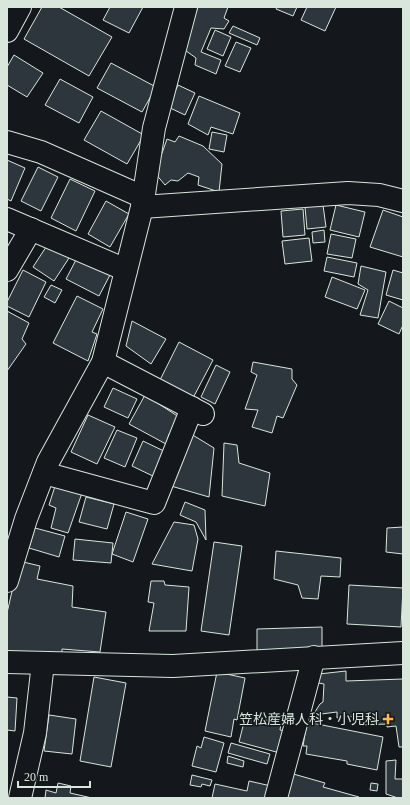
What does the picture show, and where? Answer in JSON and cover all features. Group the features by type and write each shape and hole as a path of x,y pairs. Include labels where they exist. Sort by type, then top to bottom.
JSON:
{"street":[{"path":"7,31 20,7"},
{"path":"7,581 26,519 48,462 103,362 142,202 154,128 186,7"},
{"path":"7,142 42,152 142,202 348,193 379,195 403,201"},
{"path":"7,219 126,270"},
{"path":"7,270 31,229"},
{"path":"44,473 154,503 197,411 103,362"},
{"path":"7,662 173,666 403,652"},
{"path":"276,798 314,657"},
{"path":"20,798 34,733 43,662"}],"building":[{"path":"42,7 59,7 112,37 89,76 24,39"},
{"path":"110,7 143,7 129,33 103,20"},
{"path":"198,7 228,7 224,18 229,21 224,29 211,28 201,52 221,60 216,74 195,65 196,58 182,48"},
{"path":"277,7 297,7 293,16 276,9"},
{"path":"307,7 336,7 325,31 301,20"},
{"path":"233,26 260,38 257,45 229,33"},
{"path":"215,30 231,37 223,56 207,49"},
{"path":"236,42 251,48 240,72 225,66"},
{"path":"14,55 43,73 27,97 7,85 7,67"},
{"path":"111,63 156,87 142,112 97,88"},
{"path":"60,79 93,97 79,123 45,105"},
{"path":"178,85 195,93 185,115 168,107"},
{"path":"199,96 240,113 233,134 211,127 208,135 188,124"},
{"path":"101,111 144,135 127,164 84,140"},
{"path":"212,132 227,135 224,152 209,149"},
{"path":"179,136 203,146 222,164 219,192 198,185 199,177 188,173 178,181 171,180 165,185 155,173 167,139 175,142"},
{"path":"7,160 25,168 11,201 7,199"},
{"path":"38,167 58,177 41,211 21,201"},
{"path":"70,179 95,191 76,231 51,218"},
{"path":"106,201 129,214 110,247 88,234"},
{"path":"323,205 326,227 307,229 305,207"},
{"path":"336,205 365,212 359,237 330,230"},
{"path":"303,209 305,235 283,237 281,211"},
{"path":"383,210 403,217 403,257 370,247"},
{"path":"324,230 325,242 313,243 312,232"},
{"path":"331,234 356,239 352,258 327,254"},
{"path":"309,238 312,261 285,264 282,241"},
{"path":"48,244 69,258 54,281 33,267"},
{"path":"327,257 357,263 354,277 324,271"},
{"path":"77,258 110,275 99,296 66,279"},
{"path":"361,266 386,272 378,318 360,315 368,290 358,284"},
{"path":"23,270 46,282 29,317 7,306 7,302"},
{"path":"393,270 403,273 403,300 386,295"},
{"path":"332,277 365,290 357,309 325,297"},
{"path":"51,285 62,290 55,303 44,297"},
{"path":"77,296 103,309 92,332 97,334 88,361 53,343"},
{"path":"389,301 403,308 403,325 399,334 378,324"},
{"path":"7,311 29,323 22,339 26,344 7,371"},
{"path":"132,321 166,339 151,364 126,346"},
{"path":"179,342 213,360 193,398 160,380"},
{"path":"253,362 292,369 292,379 297,385 283,418 277,416 272,433 252,427 258,410 245,409 257,375 251,372"},
{"path":"216,365 230,372 215,404 201,397"},
{"path":"113,388 137,399 128,418 104,407"},
{"path":"145,395 179,417 172,434 169,434 166,444 129,424"},
{"path":"88,415 115,427 97,464 71,452"},
{"path":"117,430 137,438 125,467 104,458"},
{"path":"191,434 214,448 209,497 171,486"},
{"path":"143,441 168,453 157,478 132,466"},
{"path":"224,443 237,445 239,463 270,473 265,506 222,496"},
{"path":"55,486 82,493 68,533 51,528 56,508 49,505"},
{"path":"86,497 114,504 107,529 79,522"},
{"path":"185,502 205,510 206,540 196,522 180,515"},
{"path":"126,512 148,519 133,562 112,554"},
{"path":"174,522 194,525 198,539 192,571 152,564"},
{"path":"403,527 403,554 386,552 387,528"},
{"path":"35,528 65,536 59,557 29,548"},
{"path":"75,539 113,543 111,563 73,560"},
{"path":"214,542 242,546 229,635 201,631"},
{"path":"276,551 341,558 340,577 321,576 318,599 302,598 298,585 274,579"},
{"path":"19,561 40,566 37,579 73,586 72,607 106,612 100,652 62,649 62,656 7,652 7,613"},
{"path":"151,581 164,581 165,585 189,587 186,631 149,631 154,603 148,602"},
{"path":"349,585 403,588 401,627 347,624"},
{"path":"322,627 322,649 257,651 257,629"},
{"path":"346,671 346,681 403,679 403,747 399,747 396,726 387,727 387,724 359,725 358,716 337,718 337,712 313,715 323,702 324,684 318,683 319,674"},
{"path":"217,672 245,678 237,720 234,719 231,737 205,731"},
{"path":"94,677 126,683 111,767 80,761"},
{"path":"7,697 17,698 15,731 7,730"},
{"path":"246,714 281,724 280,730 285,731 280,753 239,742"},
{"path":"49,715 76,719 72,754 44,751"},
{"path":"307,722 383,737 377,770 347,764 347,761 306,754 307,746 303,746"},
{"path":"204,737 224,743 216,772 192,766 197,746 201,748"},
{"path":"231,743 270,754 267,764 228,753"},
{"path":"228,756 244,761 243,767 227,763"},
{"path":"396,760 395,779 403,779 403,798 386,794 386,761"},
{"path":"290,773 325,783 323,787 359,797 283,798"},
{"path":"192,775 212,780 210,786 202,784 201,787 190,785"},
{"path":"249,781 271,786 268,798 212,798 215,784 247,791"},
{"path":"58,783 71,786 70,793 92,798 45,798 46,790 56,793"},
{"path":"371,783 378,784 377,791 370,790"}],"place":[{"name":"笠松産婦人科・小児科","path":"388,719"}]}
